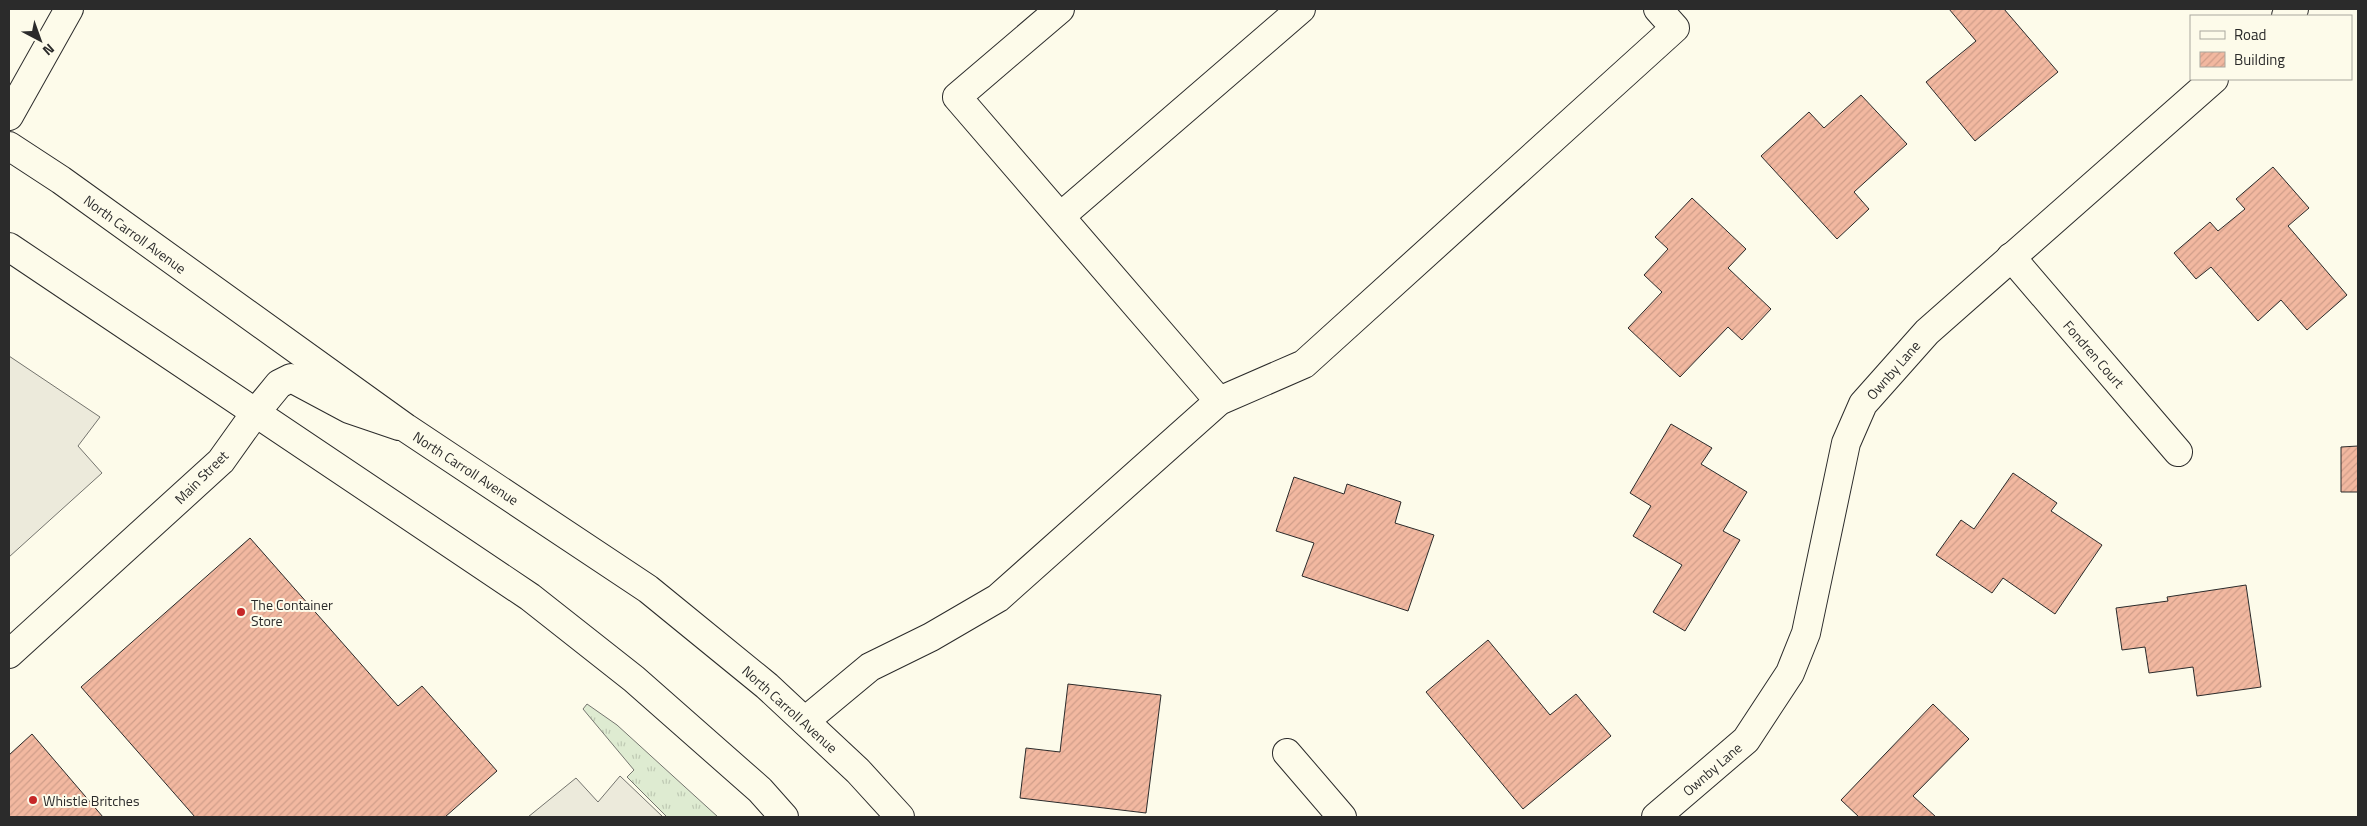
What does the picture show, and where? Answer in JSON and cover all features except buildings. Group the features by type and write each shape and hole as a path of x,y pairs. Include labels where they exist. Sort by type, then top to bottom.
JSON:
{"street":[{"path":"9,116 69,9"},
{"path":"1060,9 957,97 1219,401"},
{"path":"1061,216 1301,9"},
{"path":"805,721 870,667 931,637 998,598 1219,401 1304,364 1675,28 1658,9"},
{"name":"Ownby Lane","path":"1656,817 1746,740 1790,673 1806,633 1846,443 1863,404 1927,332 2213,80"},
{"name":"North Carroll Avenue","path":"9,146 61,180 406,428 648,589 767,686 858,771 900,817"},
{"path":"9,247 256,412 338,470 545,609 642,685 760,790 784,817"},
{"name":"Fondren Court","path":"2011,257 2178,452"},
{"name":"Main Street","path":"9,654 222,461 256,412 279,384 290,378 349,409 406,428"},
{"path":"1287,753 1342,817"}],"green space":[{"path":"587,704 617,725 718,817 667,817 627,777 634,770 583,709"}],"shaded area":[{"path":"9,356 100,417 78,446 102,473 9,557"},
{"path":"620,776 663,817 528,817 576,778 598,802"}],"place":[{"name":"The Container Store","path":"241,612"},
{"name":"Whistle Britches","path":"33,800"}]}
